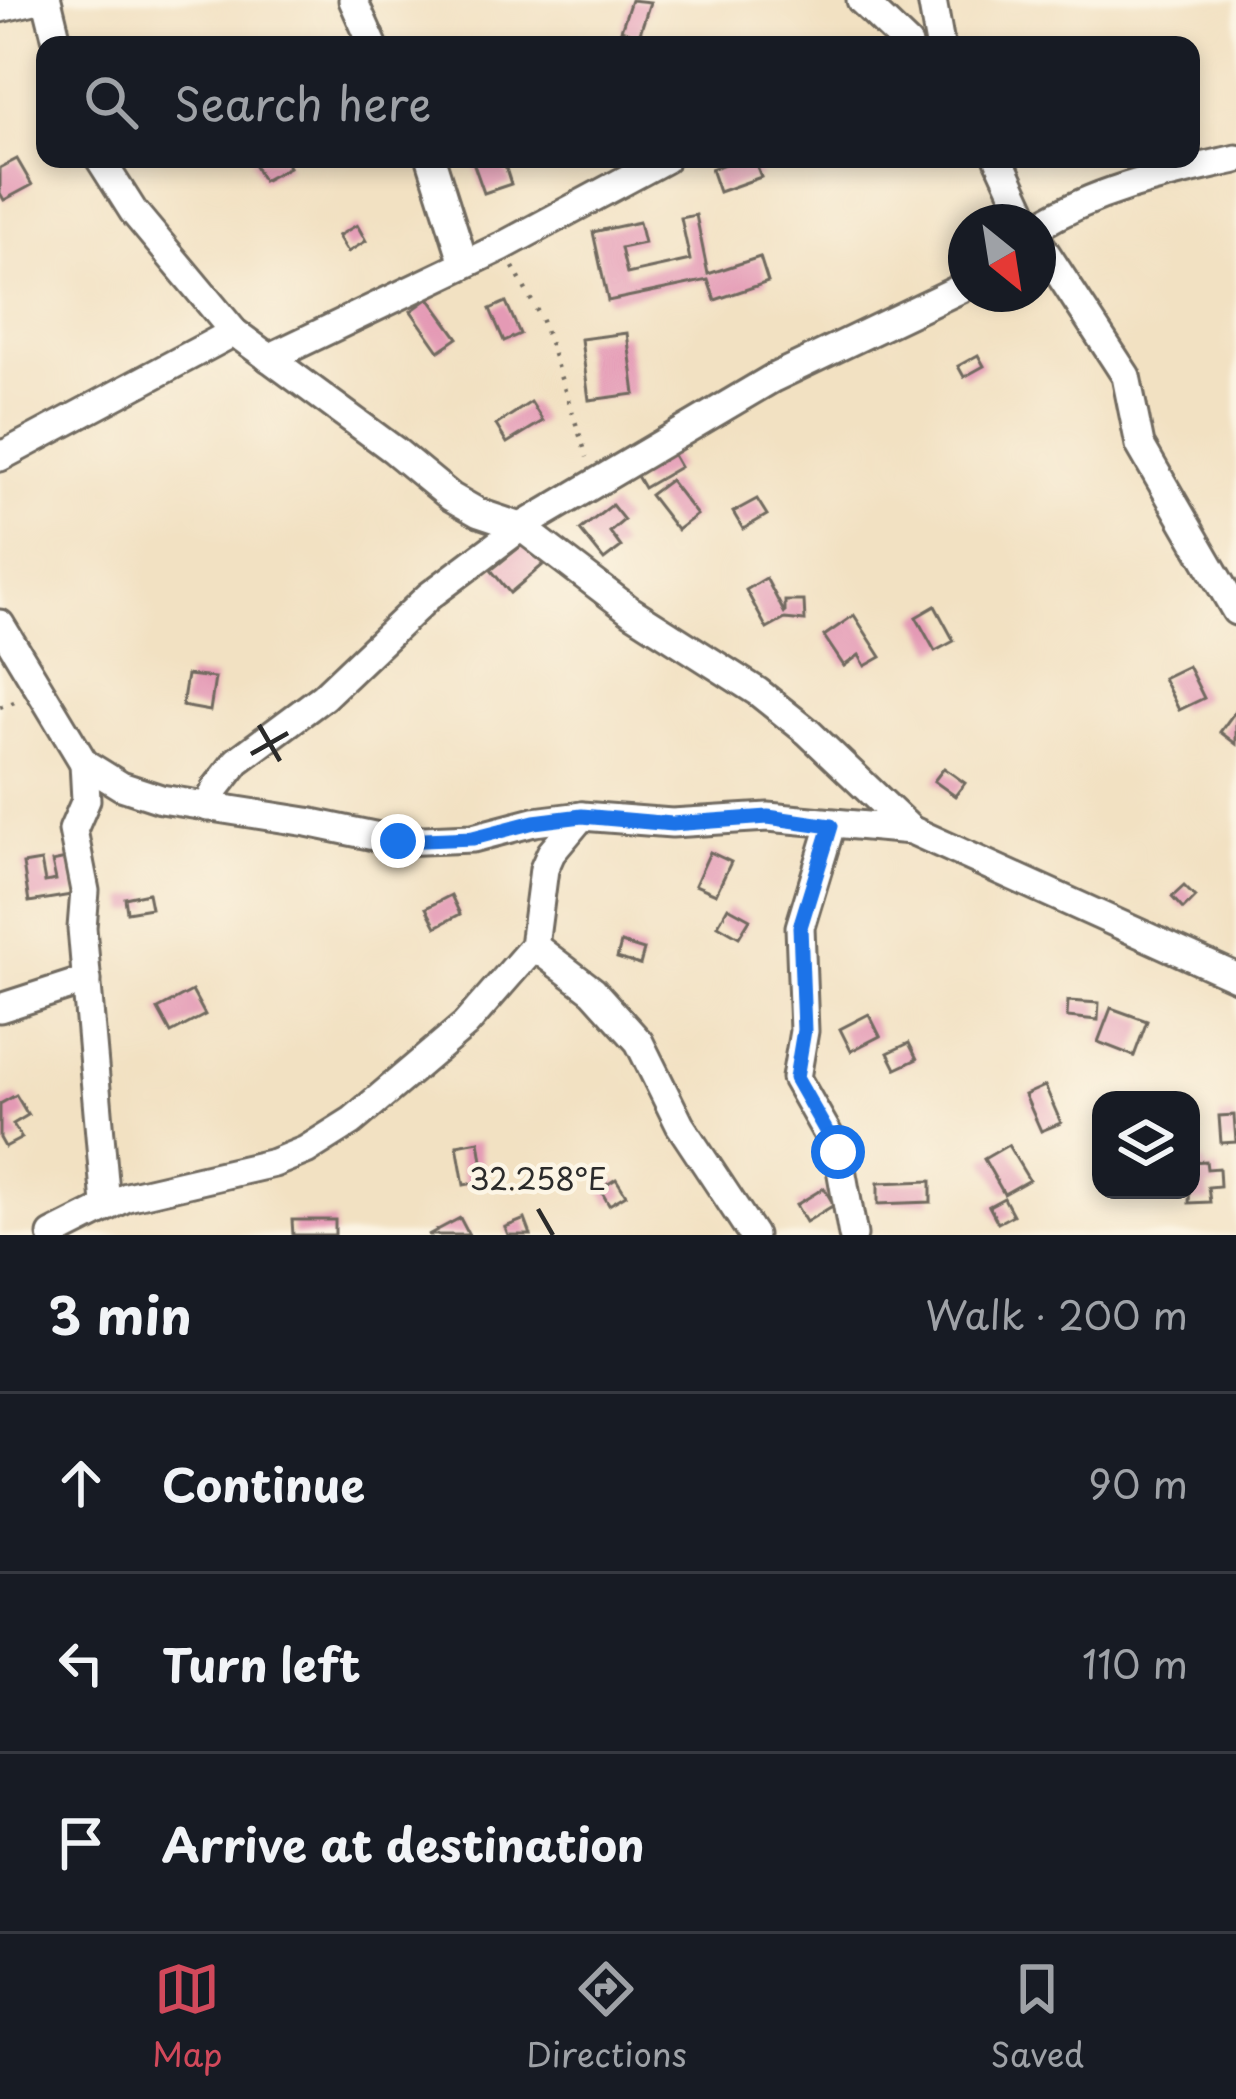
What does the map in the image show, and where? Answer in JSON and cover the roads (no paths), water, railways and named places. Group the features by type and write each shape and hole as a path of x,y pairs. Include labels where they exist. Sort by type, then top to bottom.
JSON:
{"street":[{"path":"0,8 34,0"},
{"path":"47,0 56,36"},
{"path":"353,0 369,36"},
{"path":"861,0 899,36"},
{"path":"932,0 938,36"},
{"path":"1200,166 1236,159"},
{"path":"106,168 133,212 234,332 451,497 478,513 521,527 631,611 758,692 808,732 910,830 1236,977"},
{"path":"434,168 464,263"},
{"path":"268,358 501,247 648,168"},
{"path":"1003,168 1020,204"},
{"path":"1056,225 1078,202 1193,168"},
{"path":"1056,268 1126,376 1140,445 1236,610"},
{"path":"208,807 237,761 323,697 429,596 521,527 773,378 948,295"},
{"path":"0,458 234,332"},
{"path":"0,624 84,763 121,786 161,799 398,841 432,842 582,816 672,824 768,817 910,830"},
{"path":"84,763 86,800 73,830 85,891 82,928 106,1204"},
{"path":"52,1235 106,1204 228,1175 306,1150 352,1121 465,1024 534,946 544,869 551,853 582,816"},
{"path":"831,826 800,927 804,1030 796,1078 838,1152 853,1235"},
{"path":"534,946 592,991 639,1042 680,1125 753,1235"},
{"path":"0,1009 87,980"}]}
